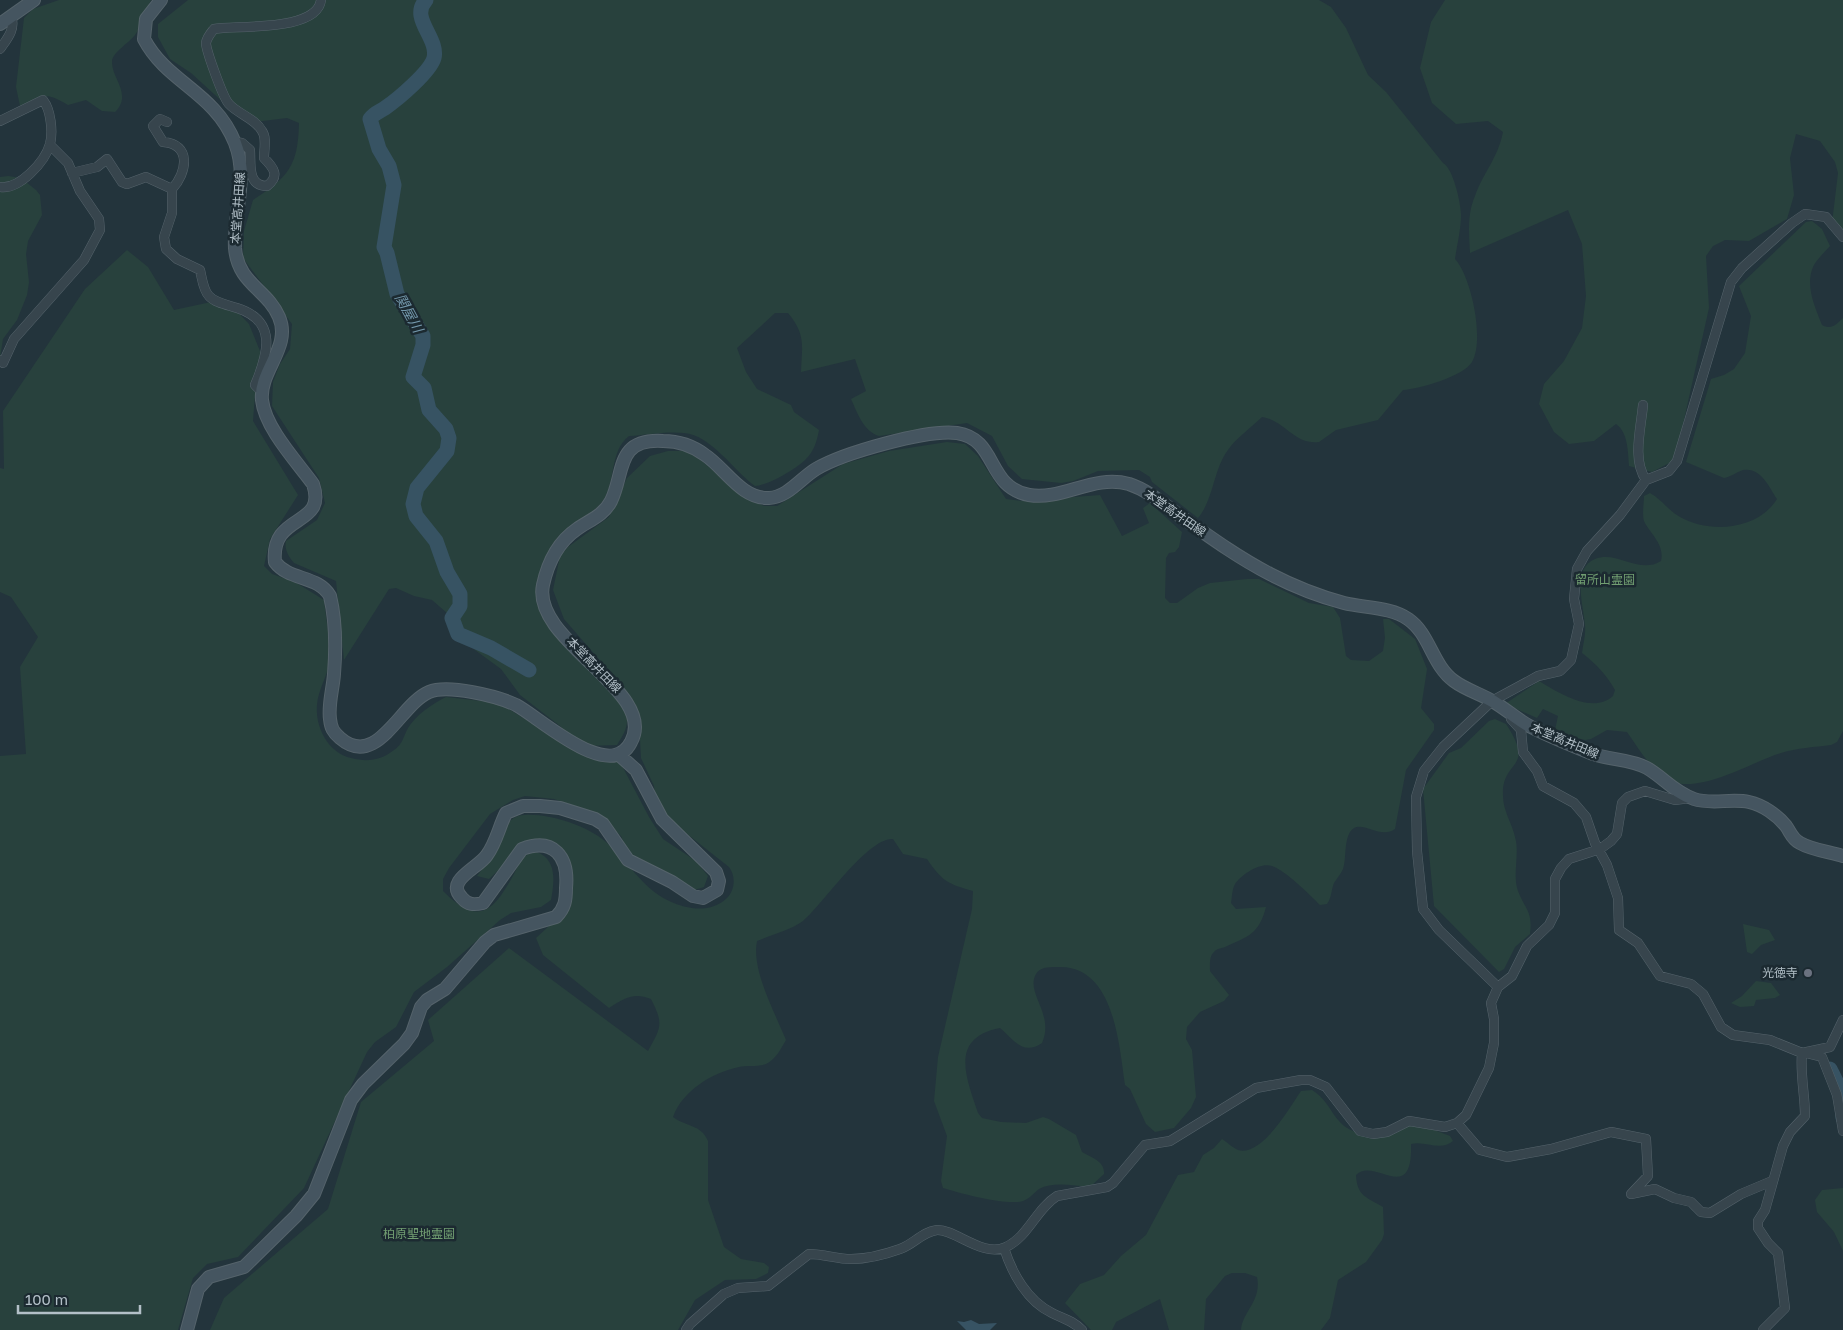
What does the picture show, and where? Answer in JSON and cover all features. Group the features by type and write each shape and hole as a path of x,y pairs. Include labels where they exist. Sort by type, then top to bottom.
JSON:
{"main road":[{"path":"0,24 34,0"},
{"name":"本堂高井田線","path":"162,0 146,19 144,39 159,63 208,101 224,122 235,142 242,176 236,230 237,260 241,272 279,316 282,329 281,342 262,389"},
{"path":"186,1330 198,1289 209,1277 244,1267 296,1216 314,1194 351,1100 363,1084 404,1044 412,1033 421,1007 427,1000 445,990 485,942 494,935 556,917 563,910 567,877 563,858 558,852 539,846 522,849 483,903 474,905 466,902 458,895 456,887 460,879 485,859 492,848 506,813 514,808 523,806 560,808 578,812 603,824 628,860 672,882 693,896 703,898 717,890 719,881 716,872 662,819 636,770 618,754 592,754 578,747 520,707 505,701 445,689 434,690 414,701 376,742 357,747 342,740 335,734 329,716 335,655 330,596 326,588 317,583 279,568 275,562 274,554 276,540 280,532 312,510 316,493 313,484 266,414 262,400 262,389"},
{"name":"本堂高井田線","path":"618,754 632,742 634,729 633,714 625,698 579,653 561,631 544,606 543,586 556,550 563,540 595,518 609,505 619,468 627,454 635,447 649,441 665,441 685,445 708,456 752,495 769,498 781,494 817,469 846,456 931,434 951,432 974,438 984,447 1002,482 1030,496 1042,496 1108,481 1143,489 1237,556 1272,575 1328,599 1403,614 1418,628 1436,663 1453,681 1492,701 1530,727 1598,756 1641,765 1672,789 1700,802 1752,802 1781,819 1793,838 1800,843 1843,856"}],"street":[{"path":"235,142 242,143 250,150 252,179 256,183 267,186 273,181 276,176 275,170 264,158 265,138 262,130 237,112 227,102 220,90 216,70 207,51 208,35 214,29 255,29 309,17 319,9 321,0"},
{"path":"0,49 10,35 13,22 11,16"},
{"path":"0,121 43,100 49,107 50,145 38,165 27,177 14,185 0,187"},
{"path":"167,122 160,119 153,126 158,137 163,142 171,142 184,157 182,174 172,189 172,214 164,237 166,249 177,259 200,270 207,294 213,300 250,312 259,320 264,330 266,356 255,385 262,389"},
{"path":"0,360 3,363 14,339 84,260 100,230 99,219 80,191 68,163 50,145"},
{"path":"72,173 96,167 108,159 122,182 127,184 146,177 172,189"},
{"path":"1498,987 1439,930 1423,909 1417,851 1416,797 1424,771 1443,747 1492,701 1538,676 1560,671 1571,660 1579,624 1574,599 1577,569 1587,551 1620,515 1646,480 1669,471 1677,461 1724,302 1736,275 1792,223 1805,214 1826,217 1843,237"},
{"path":"1643,405 1638,459 1641,473 1646,480"},
{"path":"1506,710 1520,730 1522,752 1537,770 1543,786 1580,808 1586,817 1618,898 1619,930 1638,943 1660,976 1691,984 1703,994 1721,1027 1733,1035 1770,1040 1811,1056 1822,1057 1837,1095 1843,1131"},
{"path":"686,1330 690,1324 724,1294 738,1288 768,1286 809,1254 853,1259 898,1250 911,1245 924,1233 939,1230 973,1245 1004,1248 1022,1237 1051,1200 1057,1196 1107,1187 1113,1183 1145,1145 1170,1141 1256,1088 1310,1080 1326,1087 1360,1131 1373,1134 1387,1132 1409,1121 1444,1127 1457,1122 1466,1115 1489,1068 1494,1043 1494,1019 1490,1003 1498,987 1512,976 1527,946 1549,926 1554,913 1555,879 1561,868 1569,859 1600,849 1616,834 1619,812 1622,803 1628,797 1645,791 1675,800 1690,798"},
{"path":"1804,1053 1830,1047 1843,1020"},
{"path":"1763,1330 1785,1308 1778,1252 1768,1243 1758,1228 1758,1221 1765,1210 1783,1146 1790,1132 1806,1116 1806,1098 1800,1071 1804,1053"},
{"path":"1457,1122 1480,1150 1507,1157 1550,1149 1611,1132 1646,1139 1648,1176 1631,1194 1655,1189 1674,1198 1691,1202 1701,1212 1710,1213 1741,1194 1772,1181"},
{"path":"1004,1248 1008,1262 1032,1299 1051,1313 1072,1320 1082,1330"}],"green space":[{"path":"59,0 151,0 137,31 118,51 112,61 122,92 120,105 115,112 102,111 86,100 68,105 54,98 44,96 20,106 16,87 24,18 33,9"},
{"path":"188,0 1319,0 1331,7 1346,28 1368,75 1386,92 1447,166 1453,178 1460,203 1461,215 1455,259 1461,267 1471,293 1477,324 1476,352 1472,362 1467,367 1451,377 1403,390 1378,420 1336,430 1319,442 1303,440 1278,423 1262,417 1239,437 1228,450 1219,466 1207,502 1198,518 1152,482 1150,477 1139,470 1098,471 1073,481 1061,483 1022,479 1008,466 992,436 967,423 879,436 873,434 861,420 851,399 866,391 855,359 801,372 802,341 798,328 788,313 775,313 737,348 746,372 757,389 791,405 794,412 819,430 815,446 806,459 782,476 755,486 713,447 694,435 670,432 629,436 618,450 609,486 602,502 589,515 565,531 553,544 549,552 545,575 544,617 625,709 626,728 617,745 585,746 574,741 560,726 520,695 501,669 475,650 447,613 432,600 414,596 396,588 389,589 344,660 336,581 294,563 286,550 286,541 317,520 325,503 319,478 272,406 273,382 280,364 290,349 292,324 243,258 244,231 253,200 275,184 289,169 296,150 299,123 287,118 255,122 237,115 191,73 170,59 158,37 158,24"},
{"path":"1445,0 1843,0 1843,231 1832,223 1838,173 1835,162 1820,141 1796,134 1790,158 1794,195 1787,219 1749,241 1725,240 1713,246 1706,256 1709,308 1675,460 1652,472 1629,466 1625,437 1616,424 1594,441 1569,444 1554,432 1539,404 1544,384 1564,361 1582,328 1586,296 1582,244 1568,210 1470,253 1469,224 1472,203 1498,150 1503,132 1488,121 1456,124 1432,103 1420,68 1431,22"},
{"path":"0,177 21,178 36,190 40,195 42,215 28,241 26,254 29,282 27,295 17,320 3,339 0,358"},
{"name":"留所山霊園","path":"1812,221 1822,229 1830,246 1816,262 1811,274 1810,289 1814,304 1822,325 1833,326 1843,318 1843,731 1837,742 1831,745 1787,751 1711,780 1683,784 1671,781 1658,772 1646,760 1627,732 1607,730 1591,739 1585,740 1559,734 1555,730 1558,716 1543,709 1537,718 1505,704 1539,681 1565,696 1586,703 1605,701 1613,696 1615,690 1608,679 1582,653 1585,629 1581,599 1581,579 1583,571 1588,564 1595,559 1603,557 1612,557 1644,565 1653,565 1661,561 1662,555 1659,544 1644,521 1644,496 1650,493 1680,517 1692,522 1705,526 1719,527 1746,523 1769,509 1777,499 1764,479 1755,472 1743,470 1724,478 1686,462 1711,379 1724,375 1734,369 1745,353 1751,316 1739,286 1806,222"},
{"path":"127,250 148,267 174,310 225,299 249,324 264,361 256,381 253,421 298,495 270,539 264,566 272,574 295,582 324,600 330,658 328,670 319,693 317,714 321,731 330,745 336,751 351,758 368,760 378,758 389,754 397,748 411,723 430,706 446,697 499,703 578,752 620,762 663,839 696,861 708,876 704,887 691,891 638,863 626,848 621,836 590,811 554,799 525,796 513,800 490,814 449,868 443,879 443,891 466,909 484,910 492,906 499,898 522,859 531,852 536,852 546,858 552,868 553,887 551,900 541,907 511,913 500,920 447,967 414,992 396,1027 375,1042 367,1052 304,1188 238,1257 207,1264 193,1278 178,1330 0,1330 0,756 26,754 20,667 38,637 11,597 0,592 0,468 4,469 3,411 85,289"},
{"name":"柏原聖地霊園","path":"947,442 965,444 978,456 1006,499 1022,501 1100,495 1122,536 1149,523 1143,508 1150,503 1182,532 1179,547 1175,552 1169,553 1166,558 1165,598 1170,603 1177,603 1198,588 1210,583 1259,579 1309,603 1333,607 1340,618 1346,656 1351,660 1369,661 1383,651 1385,638 1383,619 1389,619 1415,639 1427,669 1421,708 1434,724 1434,730 1406,770 1395,829 1390,832 1384,832 1358,827 1351,831 1348,836 1343,869 1334,883 1327,904 1320,905 1290,877 1272,866 1267,865 1251,870 1235,884 1231,903 1236,909 1266,907 1260,923 1252,933 1241,940 1216,950 1211,956 1210,971 1229,995 1224,1001 1200,1012 1187,1027 1186,1039 1192,1050 1196,1097 1191,1108 1174,1128 1155,1132 1146,1124 1130,1089 1125,1085 1116,1031 1111,1012 1103,994 1093,980 1079,971 1061,967 1044,968 1038,971 1034,981 1036,997 1045,1023 1042,1043 1035,1047 1024,1047 1019,1045 1000,1028 984,1033 973,1040 967,1050 965,1061 969,1086 978,1113 982,1118 1001,1122 1026,1123 1043,1117 1049,1119 1076,1135 1082,1152 1100,1163 1104,1174 1090,1187 1051,1185 1039,1189 1023,1201 1016,1202 983,1198 943,1188 941,1181 947,1136 934,1101 938,1057 972,909 973,891 946,881 927,859 903,854 893,839 883,841 871,849 846,873 803,921 787,930 757,941 757,964 761,978 786,1040 778,1054 766,1064 739,1067 709,1078 691,1091 678,1107 673,1117 701,1131 708,1141 708,1200 724,1247 741,1259 764,1263 769,1267 768,1273 756,1279 725,1280 695,1300 678,1330 210,1330 224,1298 328,1209 361,1102 434,1041 428,1020 509,948 648,1051 656,1037 659,1026 658,1014 651,999 639,996 629,997 609,1008 543,955 536,938 562,914 573,884 570,864 551,846 526,844 489,879 477,876 490,857 504,828 512,819 524,815 545,816 568,822 589,831 617,852 653,891 664,899 677,904 697,909 711,907 727,898 732,891 734,879 729,867 663,815 655,798 654,786 641,758 639,721 629,694 564,619 553,590 560,556 568,547 609,517 627,478 650,456 668,451 686,451 702,461 742,495 764,506 777,506 843,464 889,451"},
{"path":"1495,719 1506,724 1515,739 1518,750 1518,757 1504,784 1503,796 1504,807 1514,832 1517,850 1516,884 1528,911 1531,927 1530,934 1515,947 1504,969 1499,972 1434,906 1423,789 1449,753 1461,748 1489,721"},
{"path":"1743,924 1769,930 1775,940 1761,945 1752,954 1747,952"},
{"path":"1756,981 1771,983 1780,995 1775,998 1756,1000 1754,1006 1740,1007 1731,1003 1742,996"},
{"path":"1312,1090 1320,1096 1340,1122 1356,1132 1386,1136 1416,1123 1450,1136 1453,1141 1443,1146 1422,1143 1411,1144 1410,1163 1406,1173 1399,1176 1372,1171 1364,1171 1356,1175 1360,1192 1383,1207 1384,1234 1382,1240 1366,1262 1338,1280 1330,1318 1321,1330 1241,1330 1257,1293 1257,1277 1245,1273 1232,1273 1225,1276 1206,1299 1204,1330 1169,1330 1160,1299 1116,1322 1112,1330 1091,1330 1065,1303 1080,1284 1104,1275 1121,1256 1146,1235 1178,1175 1194,1172 1203,1155 1214,1148 1222,1139 1238,1150 1247,1150 1256,1146 1266,1139 1283,1119 1301,1091"},
{"path":"1843,1188 1843,1251 1834,1232 1817,1212 1815,1200 1822,1190"}],"water":[{"path":"971,1320 979,1324 997,1323 990,1330 966,1330 957,1321"}],"waterway":[{"name":"関屋川","path":"426,0 421,14 422,21 432,43 434,58 420,78 370,119 379,149 389,166 394,185 384,247 397,294 423,336 423,345 413,377 424,388 429,410 446,429 449,438 447,451 417,488 413,504 416,516 436,541 447,572 460,594 460,606 452,618 458,634 491,648 529,670"},
{"path":"1830,1069 1843,1095 1843,1118"}],"place":[{"name":"光徳寺","path":"1808,973"}]}
